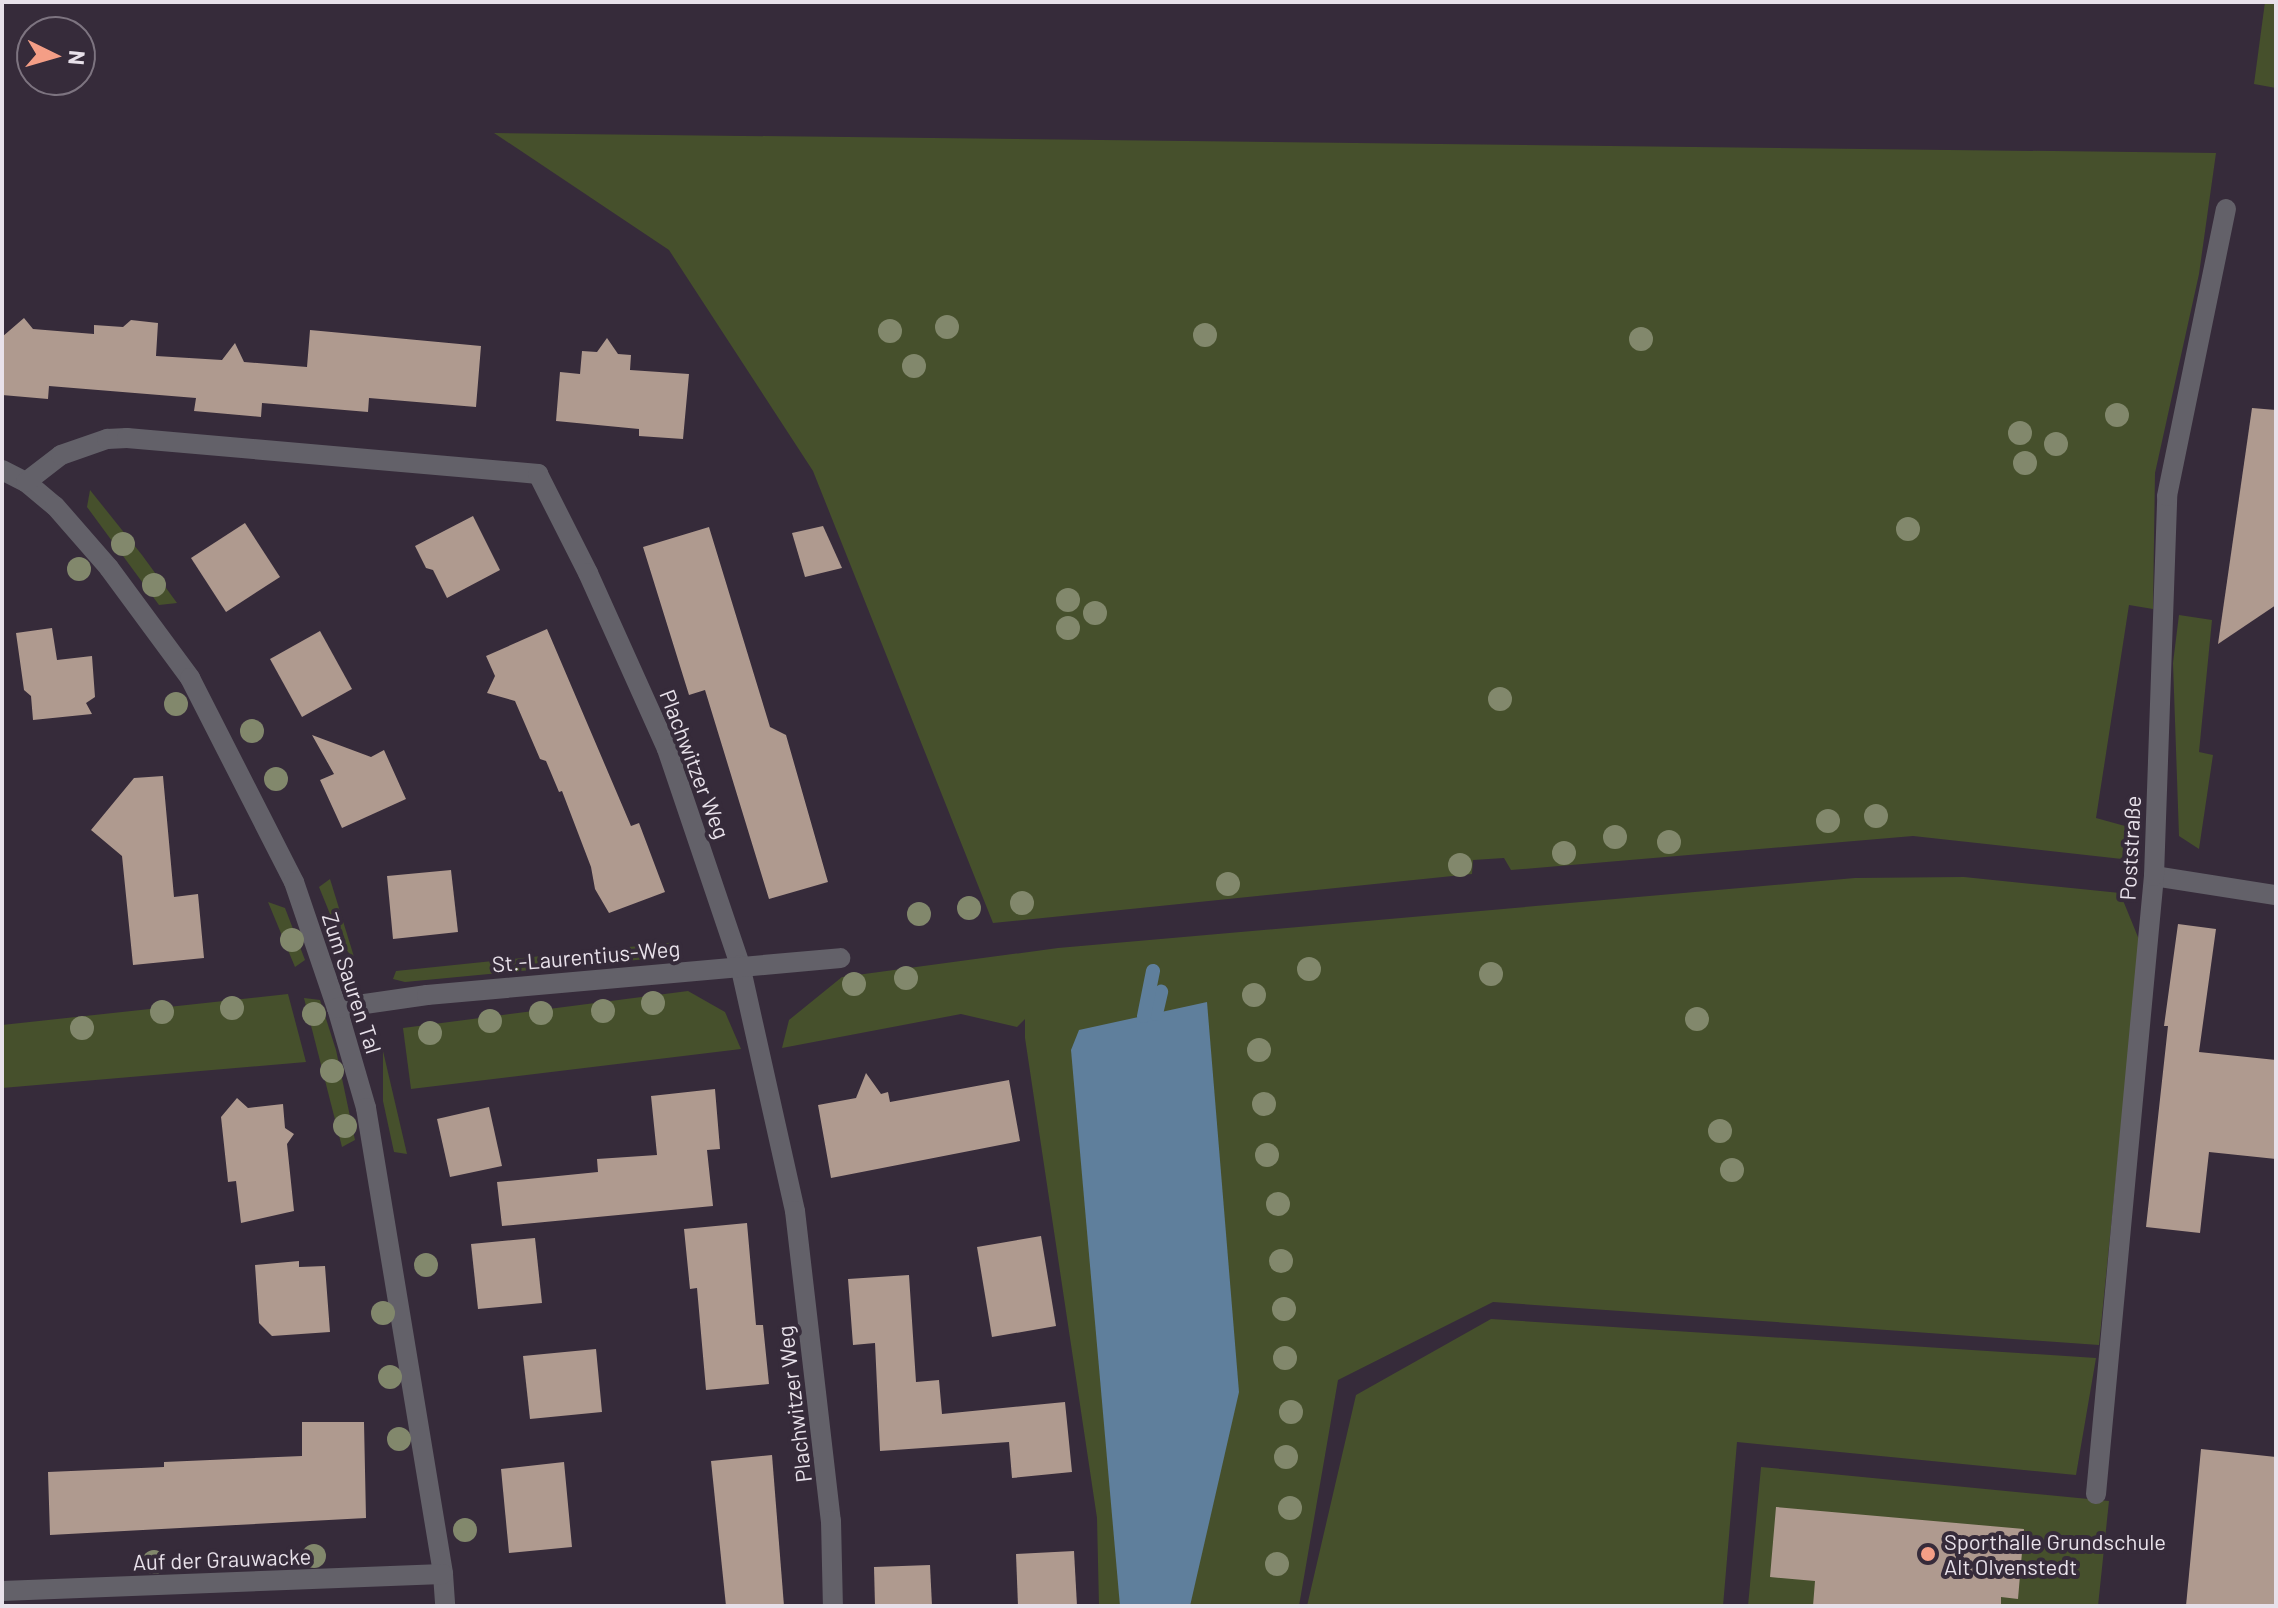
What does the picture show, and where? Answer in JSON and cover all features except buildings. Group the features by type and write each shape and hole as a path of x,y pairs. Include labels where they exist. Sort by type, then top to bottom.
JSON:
{"street":[{"name":"Poststraße","path":"2096,1494 2154,876 2167,496 2226,209"},
{"name":"Plachwitzer Weg","path":"26,482 61,455 107,439 127,438 538,474 588,573 667,749 740,965 795,1211 831,1521 833,1606"},
{"name":"Zum Sauren Tal","path":"2,470 26,482 55,506 109,568 190,678 294,882 337,1008 366,1108 443,1574 445,1606"},
{"path":"2154,876 2276,895"},
{"name":"St.-Laurentius-Weg","path":"337,1008 427,995 840,958"},
{"name":"Auf der Grauwacke","path":"2,1591 443,1574"}],"green space":[{"path":"2265,2 2276,2 2276,88 2254,84"},
{"path":"494,133 2216,153 2199,274 2155,473 2153,609 2129,605 2096,818 2125,826 2122,859 1913,836 1511,870 1504,858 1473,860 1472,874 993,923 813,471 669,250"},
{"path":"90,490 177,603 159,605 87,507"},
{"path":"2179,615 2212,620 2199,752 2213,755 2199,849 2179,836 2173,663"},
{"path":"1964,877 2120,893 2140,942 2099,1345 1493,1302 1338,1380 1299,1606 1099,1606 1097,1518 1025,1038 1025,1019 1017,1027 961,1014 782,1048 789,1020 842,977 1058,948 1855,878"},
{"path":"330,879 355,960 343,946 319,887"},
{"path":"268,902 285,908 305,960 295,967"},
{"path":"677,942 647,959 405,982 393,979 396,971"},
{"path":"688,991 725,1012 741,1049 411,1089 403,1028"},
{"path":"288,994 306,1062 2,1088 2,1025"},
{"path":"304,998 320,1000 336,1050 355,1140 342,1147"},
{"path":"383,1051 407,1154 394,1152 383,1101"},
{"path":"1491,1319 2096,1358 2076,1475 1737,1442 1723,1606 1307,1606 1356,1395"},
{"name":"Sporthalle Grundschule Alt Olvenstedt","path":"1761,1467 2109,1501 2098,1606 1748,1606"}],"water":[{"path":"1207,1002 1239,1392 1190,1606 1120,1606 1071,1050 1079,1030"}],"waterway":[{"path":"1144,1016 1153,971"},
{"path":"1156,1014 1161,992"}],"place":[{"name":"Sporthalle Grundschule Alt Olvenstedt","path":"1928,1554"}]}
